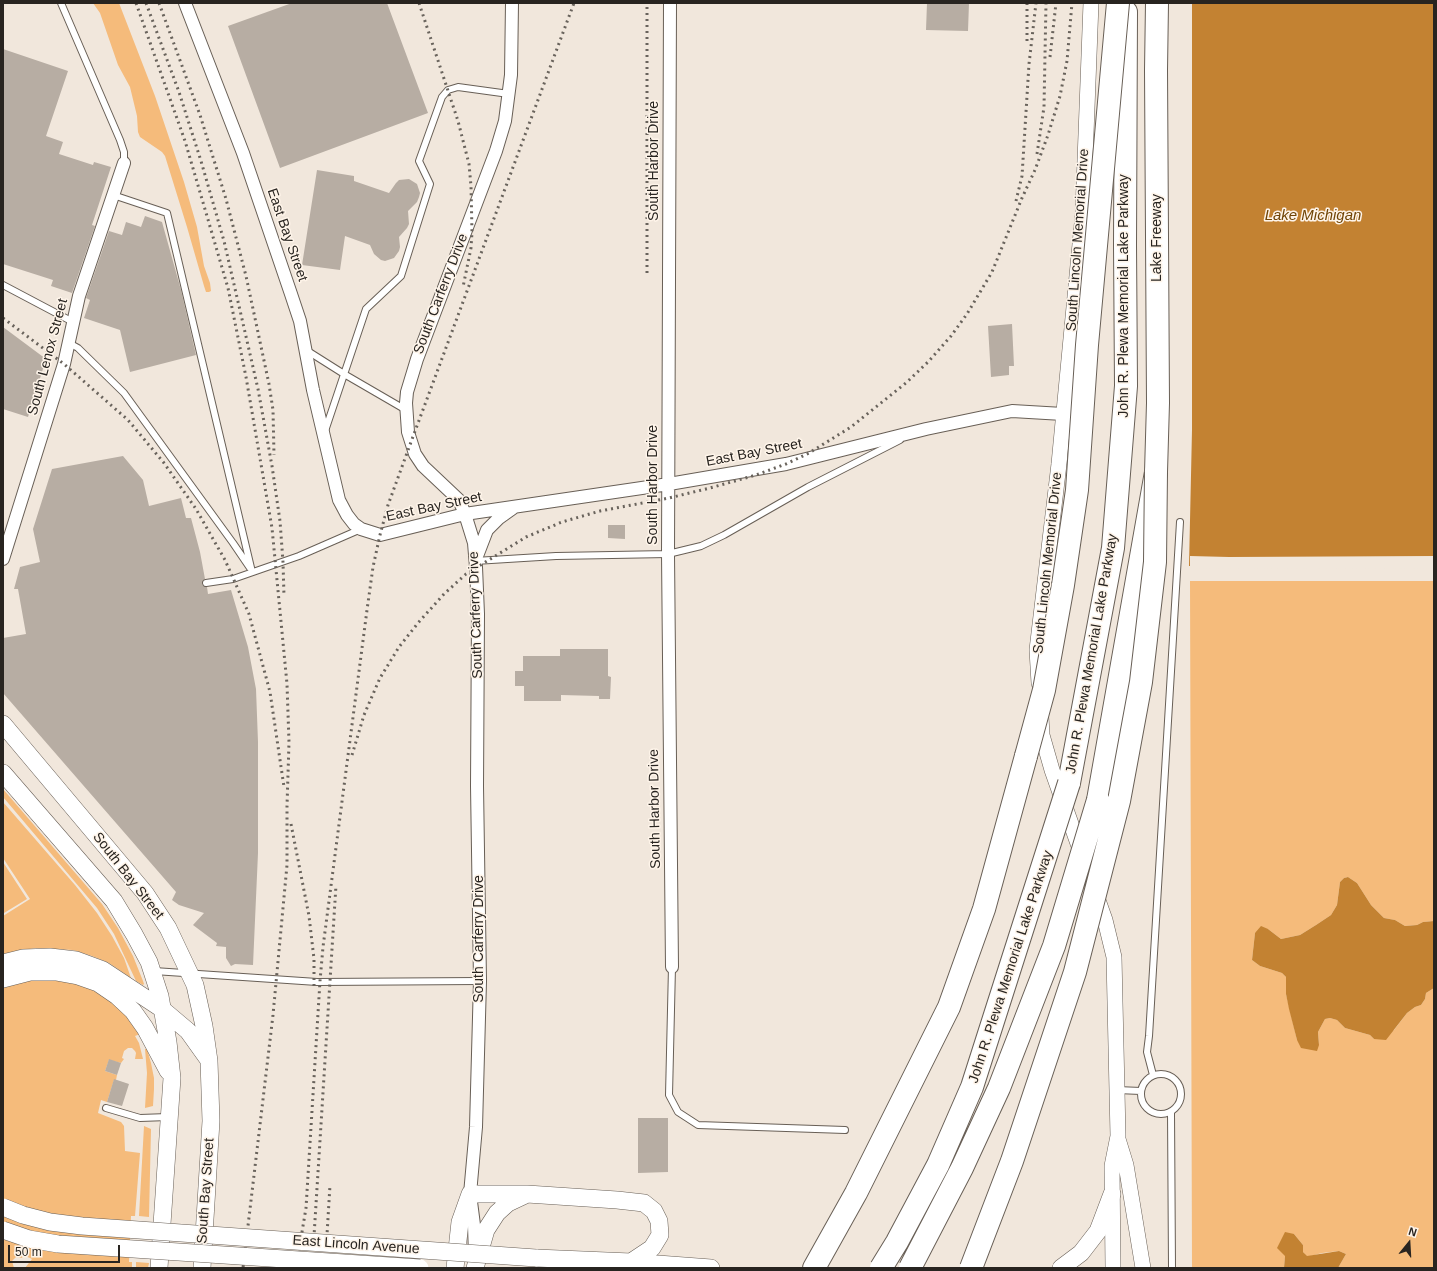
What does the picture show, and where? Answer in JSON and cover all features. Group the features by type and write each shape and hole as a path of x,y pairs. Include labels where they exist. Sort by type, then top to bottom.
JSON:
{"highway":[{"path":"814,1268 856,1193 949,1007 984,909 1044,690 1063,585 1077,490 1087,344 1118,3"},
{"name":"John R. Plewa Memorial Lake Parkway","path":"881,1268 897,1242 938,1165 972,1087 1069,783 1113,548 1126,386 1126,3"},
{"name":"Lake Freeway","path":"1156,472 1158,403 1157,3"},
{"path":"971,1268 1012,1161 1075,972 1119,801 1142,675 1155,562 1156,472"},
{"name":"John R. Plewa Memorial Lake Parkway","path":"910,1268 962,1168 999,1088 1054,946 1098,800 1156,472"}],"main road":[{"name":"South Bay Street","path":"3,724 145,893 168,928 195,985 210,1061 211,1121 202,1268"},
{"name":"South Bay Street","path":"3,773 114,901 149,962 160,996 168,1042 172,1078 160,1268"},
{"path":"3,963 23,958 50,957 76,960 103,970 162,1008 188,1031 210,1061"},
{"path":"3,979 30,972 56,972 78,976 98,983 117,996 133,1011 145,1028 172,1078"},
{"path":"470,1194 527,1194 617,1200 644,1204 654,1211 659,1221 660,1235 652,1248 631,1262"},
{"name":"South Carferry Drive","path":"455,1268 460,1222 470,1194"},
{"path":"475,1266 486,1230 497,1213 508,1203 527,1194"},
{"path":"1061,1268 1081,1253 1098,1231 1112,1194"},
{"name":"East Lincoln Avenue","path":"3,1207 23,1215 50,1222 82,1226 536,1258 631,1262 711,1268"},
{"name":"East Lincoln Avenue","path":"3,1230 29,1239 58,1244 420,1268"}],"street":[{"name":"East Bay Street","path":"185,3 243,153 300,321 313,390 339,500 347,515 354,524 361,529 380,535 465,514 669,484 786,464 917,431 1012,411 1063,414"},
{"name":"South Carferry Drive","path":"475,1266 474,1225 470,1194 476,1127 480,981 477,786 478,614 474,544 459,500 427,470 415,454 408,432 406,410 407,392 417,358 496,151 505,122 511,75 512,3"},
{"name":"South Harbor Drive","path":"670,3 668,554 672,967"},
{"name":"South Lincoln Memorial Drive","path":"1091,3 1083,213 1037,650 1042,735 1052,770 1105,920 1114,957 1118,1136 1112,1166 1113,1268"},
{"name":"South Lenox Street","path":"3,560 64,364 79,296 124,163"},
{"path":"475,561 487,530 499,518 515,506"},
{"name":"South Lincoln Memorial Drive","path":"1118,1136 1126,1165 1143,1268"}],"lane":[{"path":"61,3 120,140 124,152 124,163"},
{"path":"323,434 366,309 402,276 430,184 419,161 442,97 448,90 458,87 509,94"},
{"path":"113,195 167,213 252,572"},
{"path":"3,285 73,322"},
{"path":"69,343 78,348 124,393 233,543 252,572"},
{"path":"305,349 344,374 406,410"},
{"path":"475,561 556,556 668,554 701,546 724,535 808,487 917,431"},
{"path":"1153,1075 1147,1052 1180,522"},
{"path":"206,583 233,578 299,556 361,529"},
{"path":"672,967 669,1095 678,1112 698,1125 845,1130"},
{"path":"152,971 317,982 480,981"},
{"path":"1159,1073 1173,1077 1181,1088 1182,1095 1180,1101 1171,1112 1158,1114 1147,1108 1143,1103 1141,1091 1143,1084 1153,1075 1159,1073"},
{"path":"1117,1090 1141,1091"},
{"path":"106,1108 140,1118 170,1117"},
{"path":"1171,1112 1172,1268"}],"shaded area":[{"path":"93,3 119,3 155,96 184,182 197,227 204,266 210,283 211,291 209,292 206,292 204,286 165,156 162,152 140,137 130,87 118,65 100,13"},
{"path":"1190,581 1434,581 1434,921 1405,926 1395,920 1384,918 1371,905 1357,883 1348,877 1344,878 1340,882 1337,905 1331,915 1300,935 1281,939 1268,929 1255,933 1252,960 1260,966 1282,973 1286,977 1286,994 1297,1040 1319,1045 1318,1032 1325,1019 1330,1018 1337,1020 1345,1028 1370,1035 1374,1039 1394,1030 1407,1013 1415,1007 1421,1005 1425,999 1426,993 1434,988 1434,1268 1338,1268 1346,1254 1339,1251 1307,1257 1303,1252 1303,1245 1294,1234 1285,1256 1284,1268 1192,1268"},
{"path":"3,789 102,904 118,928 133,956 143,981 143,985 136,981 114,934 97,908 3,797"},
{"path":"3,802 75,885 97,913 124,958 131,978 109,963 73,950 35,948 3,956 3,916 30,899 3,858"},
{"path":"3,862 27,899 4,913 3,911"},
{"path":"41,978 75,982 105,996 130,1018 140,1034 135,1036 139,1043 143,1059 135,1059 135,1051 132,1048 128,1048 124,1051 122,1058 124,1059 121,1063 109,1060 105,1071 117,1075 116,1080 114,1080 107,1102 101,1100 98,1113 121,1122 124,1126 125,1151 140,1153 135,1216 131,1216 129,1262 132,1262 132,1268 25,1268 32,1259 23,1255 22,1258 16,1257 12,1261 14,1268 3,1268 3,987"},
{"path":"145,1049 147,1049 151,1063 154,1078 154,1089 153,1106 145,1108 147,1073"},
{"path":"144,1126 151,1129 149,1217 139,1216"},
{"path":"136,1262 149,1263 148,1268 136,1268"}],"water":[{"name":"Lake Michigan","path":"1192,3 1434,3 1434,567 1189,566 1192,430"},
{"path":"1348,877 1357,883 1371,905 1384,918 1395,920 1405,926 1434,921 1434,988 1426,993 1425,999 1421,1005 1415,1007 1407,1013 1386,1040 1374,1039 1370,1035 1345,1028 1337,1020 1330,1018 1325,1019 1318,1032 1319,1045 1317,1051 1301,1048 1297,1040 1289,1009 1286,994 1286,977 1282,973 1260,966 1252,960 1255,933 1261,926 1268,929 1281,939 1300,935 1331,915 1337,905 1340,882 1344,878"},
{"path":"1285,1232 1294,1234 1303,1245 1303,1252 1307,1256 1339,1251 1346,1254 1338,1268 1284,1268 1285,1256 1277,1248"}],"pier":[{"path":"1190,556 1434,556 1434,569 1190,568"}],"building":[{"path":"292,3 387,3 428,113 280,168 228,26"},
{"path":"927,3 969,3 968,31 926,30"},
{"path":"3,49 68,71 46,136 63,142 59,154 93,165 94,162 111,167 92,225 95,226 72,293 51,286 53,280 3,264"},
{"path":"317,170 354,176 354,181 389,193 399,180 409,179 417,184 420,193 419,197 417,202 408,211 409,224 399,237 400,247 394,258 385,261 381,260 374,254 370,245 345,236 340,270 302,265"},
{"path":"145,216 162,222 181,290 196,355 130,372 120,330 84,318 90,300 86,298 109,231 122,235 126,222 141,227"},
{"path":"1012,324 1014,366 1009,366 1009,375 991,377 988,326"},
{"path":"3,327 46,359 28,417 3,409"},
{"path":"123,456 143,480 149,506 181,498 186,518 191,518 200,552 205,579 202,581 202,585 207,587 208,594 231,590 248,647 256,689 258,742 258,853 253,965 235,964 231,966 226,958 226,947 216,946 217,943 193,925 204,913 179,905 172,900 176,892 3,693 3,638 26,634 18,589 14,589 20,567 40,562 33,529 52,469"},
{"path":"608,525 625,525 625,539 608,538"},
{"path":"560,649 608,649 608,676 611,677 610,699 599,699 599,696 561,695 561,701 524,701 524,686 515,686 515,671 523,671 523,656 560,656"},
{"path":"109,1059 121,1063 117,1075 105,1071"},
{"path":"114,1079 129,1084 122,1106 107,1102"},
{"path":"638,1118 668,1118 668,1172 638,1173"}],"railway":[{"path":"136,3 185,141 228,288 246,377 272,528 287,684 289,742 287,865 273,1015 243,1268"},
{"path":"146,3 179,92 224,241 258,389 272,466 280,521 284,596"},
{"path":"159,3 200,115 226,199 246,276 269,384 273,410 274,455"},
{"path":"419,3 458,121 469,164 472,232 471,248 463,287"},
{"path":"296,1268 306,1208 323,947 367,610 373,567 380,535 388,505 574,3"},
{"path":"647,3 647,273"},
{"path":"1027,3 1027,41"},
{"path":"1016,201 1022,176 1029,64 1036,3"},
{"path":"1037,154 1044,107 1046,3"},
{"path":"1050,57 1056,3"},
{"path":"352,755 364,715 380,678 399,647 444,594 466,574 526,537 562,522 600,511 669,498 710,488 756,475 786,464 809,453 851,427 907,382 929,361 951,336 967,314 992,272 1035,170 1060,96 1067,61 1072,3"},
{"path":"3,318 64,364 128,420 164,463 196,509 225,560 249,614 270,692 284,787"},
{"path":"291,824 309,916 314,959 314,986"},
{"path":"312,1268 336,885"},
{"path":"325,1268 330,1185"}]}
